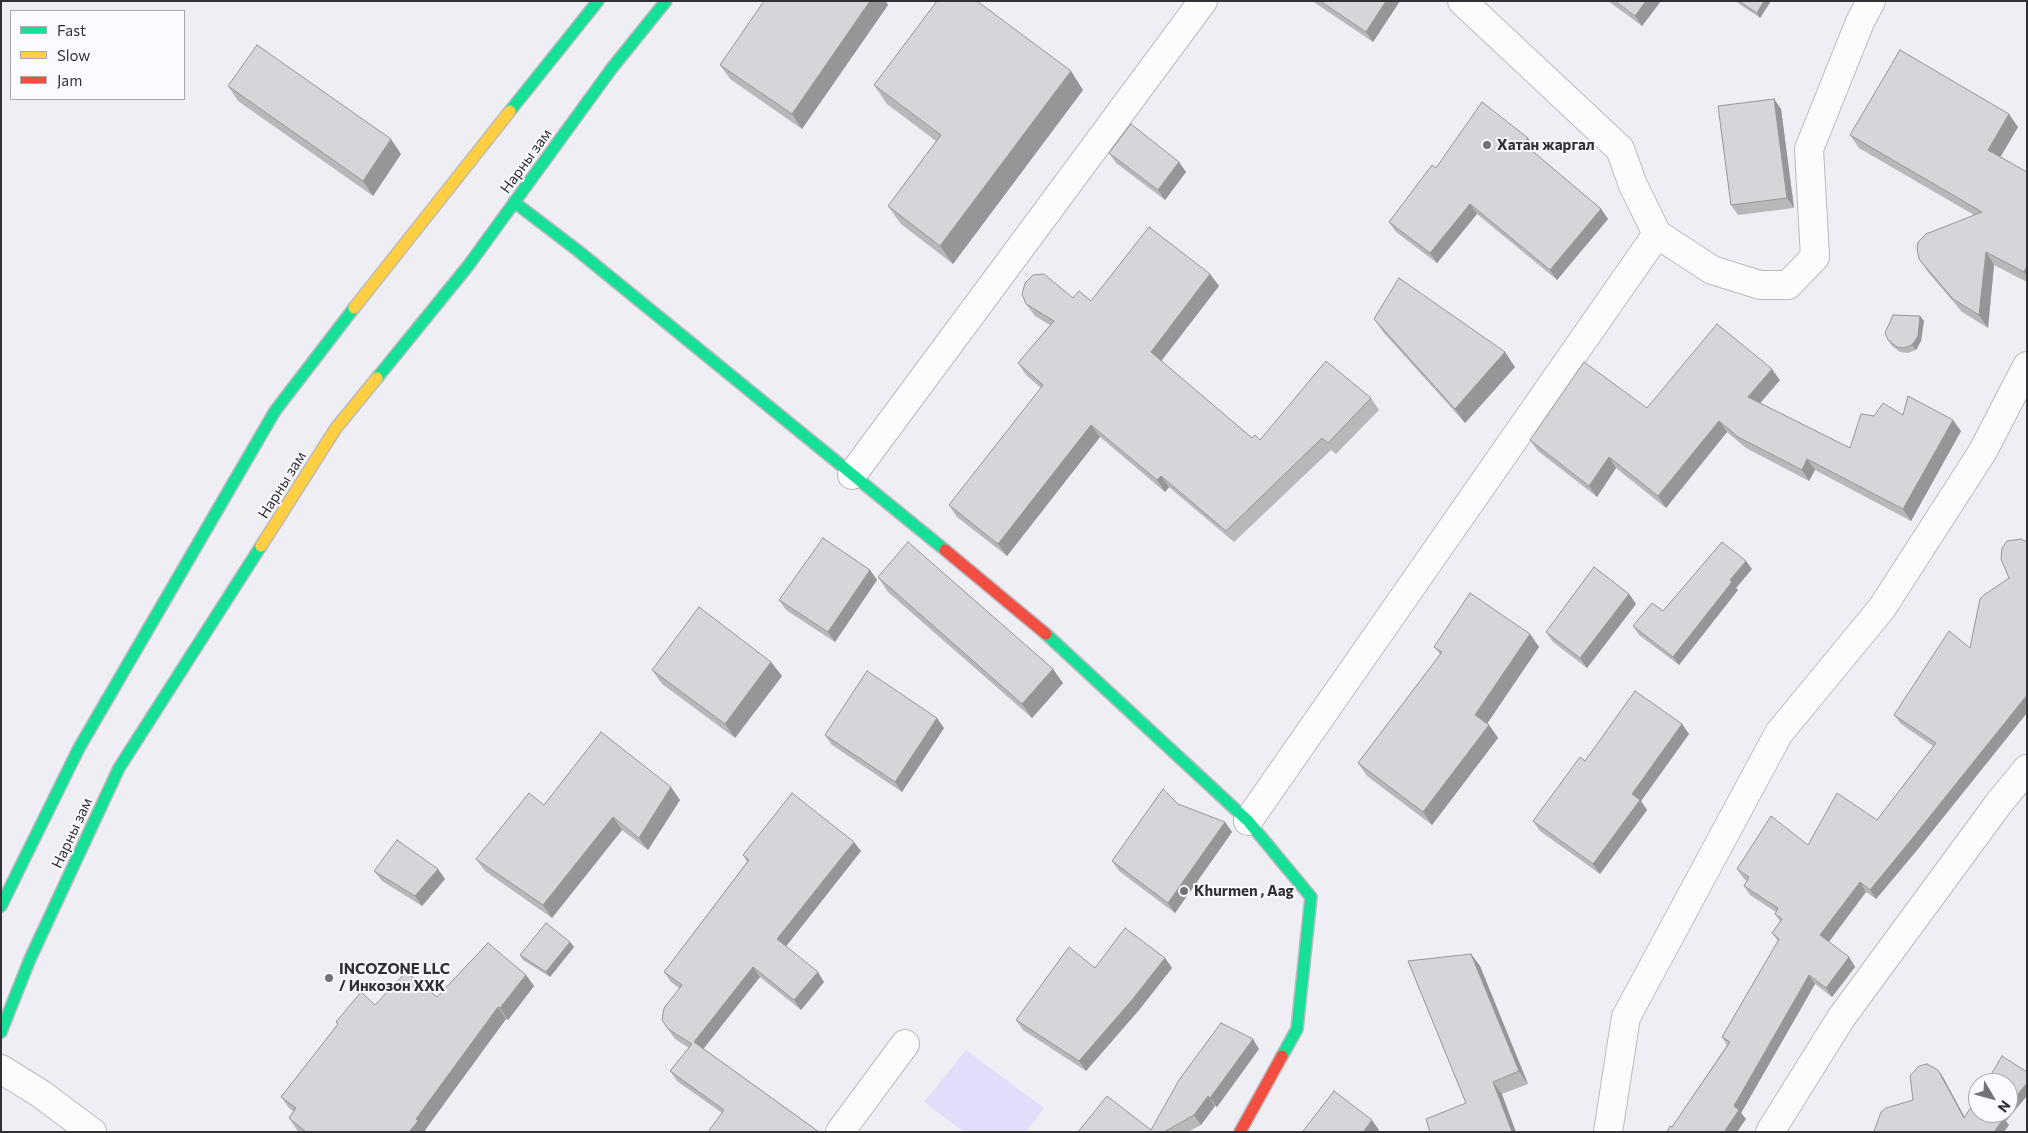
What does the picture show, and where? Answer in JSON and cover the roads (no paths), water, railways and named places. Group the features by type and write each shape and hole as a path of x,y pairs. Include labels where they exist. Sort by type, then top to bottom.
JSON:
{"main road":[{"name":"Нарны зам","path":"1,906 79,748 275,411 382,272 598,1"},
{"name":"Нарны зам","path":"1,1032 30,958 119,768 336,428 468,266 612,68 666,1"},
{"path":"514,202 577,250 1037,625 1248,821 1312,897 1296,1029 1240,1132"}],"street":[{"path":"852,475 1202,1"},
{"path":"1462,1 1620,148 1633,186 1657,234 1712,270 1760,285 1788,285 1815,257 1809,148 1870,1"},
{"path":"1248,821 1657,234"},
{"path":"1608,1132 1626,1017 1779,733 1882,608 1983,451 2027,366"},
{"path":"1770,1132 1841,1018 1999,803 2027,769"},
{"path":"840,1132 905,1044"},
{"path":"1,1069 41,1094 92,1132"}],"place":[{"name":"Хатан жаргал","path":"1487,145"},
{"name":"Khurmen , Aag","path":"1184,891"},
{"name":"INCOZONE LLC / Инкозон ХХК","path":"329,978"}]}
